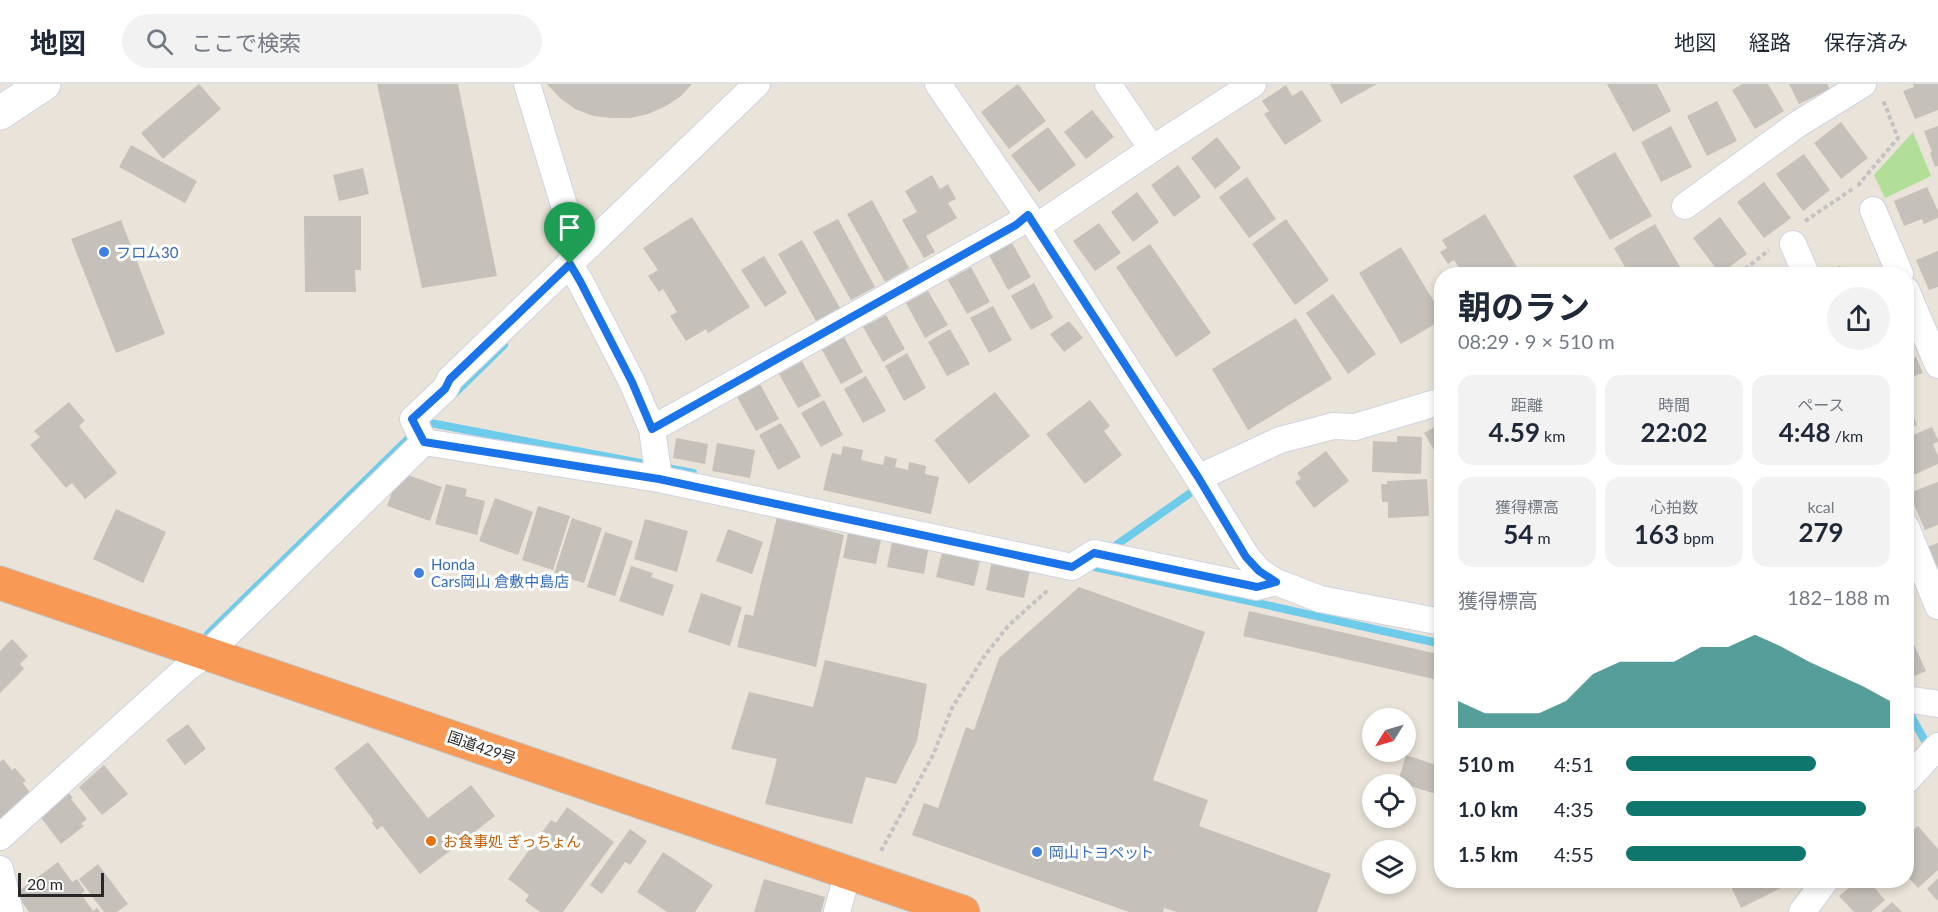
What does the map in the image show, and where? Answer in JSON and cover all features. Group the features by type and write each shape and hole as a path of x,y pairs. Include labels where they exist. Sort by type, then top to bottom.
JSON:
{"highway":[{"name":"国道429号","path":"0,583 963,912"}],"main road":[{"path":"0,113 44,84"}],"street":[{"path":"527,84 576,267 632,382 652,429 658,471"},
{"path":"420,433 412,419 445,389 450,379 576,267 757,84"},
{"path":"938,84 1032,221 1198,477 1246,557 1259,571 1276,582 1320,599 1434,620"},
{"path":"1108,84 1152,148"},
{"path":"652,429 1016,225 1032,221 1253,84"},
{"path":"1685,206 1798,124 1872,89"},
{"path":"1873,210 1897,267"},
{"path":"1793,244 1803,267"},
{"path":"1914,309 1938,365"},
{"path":"1198,477 1280,440 1333,426 1354,427 1434,403"},
{"path":"420,433 658,471 1072,567 1094,553 1257,587 1276,582"},
{"path":"0,837 188,668 207,654 420,433"},
{"path":"1914,547 1938,606"},
{"path":"1914,700 1938,704"},
{"path":"1914,772 1938,746"},
{"path":"0,869 10,912"},
{"path":"837,912 858,876"},
{"path":"1802,912 1820,888"}],"path":[{"path":"1872,89 1898,138 1859,184 1873,210"},
{"path":"858,876 892,830 933,755 952,708 983,658 1008,626 1072,567"}],"green space":[{"path":"1913,132 1931,176 1885,198 1874,175"}],"building":[{"path":"199,84 221,109 163,159 141,133"},
{"path":"377,84 458,84 497,276 422,288"},
{"path":"547,84 692,84 681,96 648,114 630,118 611,118 593,116 575,109"},
{"path":"1018,84 1046,121 1009,149 981,112"},
{"path":"1330,84 1377,84 1341,104"},
{"path":"1607,84 1657,84 1671,111 1633,132"},
{"path":"1742,84 1768,84 1784,111 1755,129 1732,90"},
{"path":"1789,84 1827,84 1830,89 1799,104"},
{"path":"1913,84 1938,84 1938,110 1915,119 1903,91 1914,87"},
{"path":"1286,85 1292,96 1302,90 1322,121 1285,145 1264,114 1269,111 1262,101"},
{"path":"1717,101 1737,141 1707,156 1687,116"},
{"path":"1092,110 1114,137 1086,159 1064,132"},
{"path":"1841,122 1868,158 1841,179 1814,143"},
{"path":"1671,126 1692,167 1661,182 1641,142"},
{"path":"1938,126 1938,166 1935,167 1924,131"},
{"path":"1048,127 1076,165 1039,192 1011,155"},
{"path":"1217,137 1241,168 1215,189 1191,158"},
{"path":"131,145 197,181 185,203 119,167"},
{"path":"1615,152 1652,216 1610,240 1573,176"},
{"path":"1804,154 1830,190 1803,211 1776,174"},
{"path":"1178,165 1201,197 1174,217 1151,185"},
{"path":"363,168 369,194 339,201 333,175"},
{"path":"932,175 940,189 948,184 956,199 948,203 957,218 926,236 935,252 924,258 902,220 917,212 905,191"},
{"path":"1247,177 1276,219 1249,238 1219,197"},
{"path":"1764,182 1791,218 1764,238 1737,202"},
{"path":"1927,187 1938,211 1938,218 1924,224 1922,219 1904,226 1894,201"},
{"path":"1137,192 1159,222 1133,242 1111,212"},
{"path":"872,200 909,268 885,282 847,214"},
{"path":"1485,214 1517,267 1458,267 1454,260 1448,264 1440,252 1447,248 1442,240"},
{"path":"304,216 361,216 361,270 355,270 356,292 305,292"},
{"path":"692,217 750,307 708,333 706,329 686,341 670,316 677,312 663,289 659,292 648,276 658,270 643,248"},
{"path":"1720,217 1747,254 1729,267 1715,267 1693,238"},
{"path":"838,219 875,287 851,300 813,232"},
{"path":"1286,219 1329,280 1295,305 1252,244"},
{"path":"121,220 165,334 116,353 71,239"},
{"path":"1099,223 1121,253 1095,271 1073,241"},
{"path":"1655,224 1680,267 1625,267 1614,248"},
{"path":"802,240 840,308 816,321 778,254"},
{"path":"1012,243 1031,277 1008,290 989,255"},
{"path":"1150,244 1211,333 1176,357 1116,267"},
{"path":"1401,247 1434,302 1434,325 1401,344 1359,273"},
{"path":"1938,251 1938,287 1929,290 1916,260"},
{"path":"764,256 787,293 765,307 741,270"},
{"path":"971,267 990,302 967,314 948,280"},
{"path":"1034,283 1053,318 1031,330 1011,296"},
{"path":"928,291 948,325 925,338 906,303"},
{"path":"1333,294 1376,354 1348,374 1306,313"},
{"path":"993,306 1012,340 989,353 970,318"},
{"path":"886,315 905,349 883,362 863,327"},
{"path":"1296,318 1332,379 1248,430 1212,369"},
{"path":"1069,321 1083,338 1064,352 1050,334"},
{"path":"950,329 970,364 947,376 928,342"},
{"path":"844,337 863,372 841,384 822,350"},
{"path":"907,353 926,388 904,401 885,366"},
{"path":"1916,357 1923,373 1914,376 1914,358"},
{"path":"802,361 821,396 798,408 779,374"},
{"path":"866,376 886,411 863,423 844,389"},
{"path":"760,384 779,419 756,431 737,397"},
{"path":"995,392 1030,436 969,484 934,440"},
{"path":"824,400 843,435 821,447 801,413"},
{"path":"1090,400 1110,426 1104,431 1122,455 1085,484 1046,434"},
{"path":"69,402 85,421 79,426 117,473 85,499 72,483 66,488 30,445 40,437 34,431"},
{"path":"781,423 801,457 778,470 759,435"},
{"path":"1434,427 1434,450 1424,433"},
{"path":"1932,427 1938,440 1933,444 1938,456 1938,464 1914,475 1914,435"},
{"path":"1397,436 1422,437 1421,474 1372,472 1373,441 1397,442"},
{"path":"676,438 708,444 705,464 673,458"},
{"path":"717,443 755,450 750,478 712,471"},
{"path":"843,446 863,450 861,460 883,465 885,456 897,459 895,467 908,470 909,462 926,466 925,474 939,477 931,514 823,490 832,453 841,455"},
{"path":"1326,451 1349,481 1314,508 1295,482 1301,478 1297,473"},
{"path":"399,472 442,487 430,521 387,506"},
{"path":"1427,479 1429,516 1388,518 1388,502 1382,502 1381,484 1387,484 1387,481"},
{"path":"1938,482 1938,525 1925,530 1914,505 1914,491"},
{"path":"446,484 467,489 465,496 485,501 477,535 435,524"},
{"path":"495,498 533,512 518,555 479,541"},
{"path":"538,506 570,516 553,570 522,560"},
{"path":"116,509 166,532 143,583 93,559"},
{"path":"777,517 844,535 816,667 737,647 745,614 753,616"},
{"path":"572,518 602,528 584,583 554,574"},
{"path":"645,519 688,531 677,572 634,559"},
{"path":"728,529 763,542 752,574 716,561"},
{"path":"605,532 633,541 615,596 587,587"},
{"path":"848,533 881,540 876,564 843,558"},
{"path":"893,537 929,545 924,574 887,567"},
{"path":"1938,543 1938,571 1927,547"},
{"path":"943,548 981,557 974,586 936,577"},
{"path":"992,561 1030,570 1024,598 986,590"},
{"path":"631,566 653,573 651,577 674,585 663,616 619,601"},
{"path":"1079,587 1205,632 1153,780 1208,800 1199,826 1331,874 1317,912 1177,912 1164,908 1163,912 1129,912 912,835 924,803 938,808 966,727 974,730 999,658"},
{"path":"701,593 742,607 730,646 688,632"},
{"path":"1249,611 1434,653 1434,679 1243,636"},
{"path":"12,639 28,656 20,664 24,669 0,693 0,651"},
{"path":"1914,645 1926,671 1914,676"},
{"path":"825,660 927,684 917,741 896,784 866,777 852,824 765,804 777,759 731,749 749,692 813,707"},
{"path":"188,724 206,749 185,765 166,740"},
{"path":"368,742 428,818 471,785 495,816 420,874 382,826 377,830 372,823 374,821 334,768"},
{"path":"1416,758 1434,764 1434,793 1416,788 1416,774 1400,774 1404,762 1416,762"},
{"path":"3,759 26,781 23,783 31,794 0,819 0,762"},
{"path":"104,765 128,794 102,815 79,787"},
{"path":"68,792 87,819 81,824 84,826 61,844 39,815"},
{"path":"567,807 614,842 563,912 540,912 525,901 529,895 508,879 551,820 556,823"},
{"path":"1918,826 1938,849 1938,870 1918,888 1914,884 1914,829"},
{"path":"630,829 647,841 630,865 625,862 602,894 590,885"},
{"path":"663,852 713,885 695,912 667,912 637,892"},
{"path":"58,862 72,882 77,879 85,891 81,894 93,911 97,908 100,912 29,912 16,893"},
{"path":"98,864 128,904 117,912 104,912 79,879"},
{"path":"1938,878 1938,901 1927,889"},
{"path":"764,879 825,897 821,912 754,912"},
{"path":"1732,888 1781,888 1741,908"},
{"path":"1849,888 1875,888 1885,900 1871,912 1854,912 1839,896"},
{"path":"1892,902 1902,912 1881,912"}],"waterway":[{"path":"453,395 504,345"},
{"path":"425,422 693,473"},
{"path":"208,634 416,431"},
{"path":"1112,548 1189,494"},
{"path":"1086,565 1434,642"},
{"path":"1914,721 1925,741"}],"place":[{"name":"フロム30","path":"104,252"},
{"name":"Honda Cars岡山 倉敷中島店","path":"419,573"},
{"name":"お食事処 ぎっちょん","path":"431,841"},
{"name":"岡山トヨペット","path":"1037,852"}],"route":[{"path":"1028,215 1198,477 1246,557 1259,571 1276,582 1257,587 1094,553 1072,567 659,479 424,442 412,419 445,389 450,379 570,264 632,382 652,429 1016,225 1028,215"}]}
